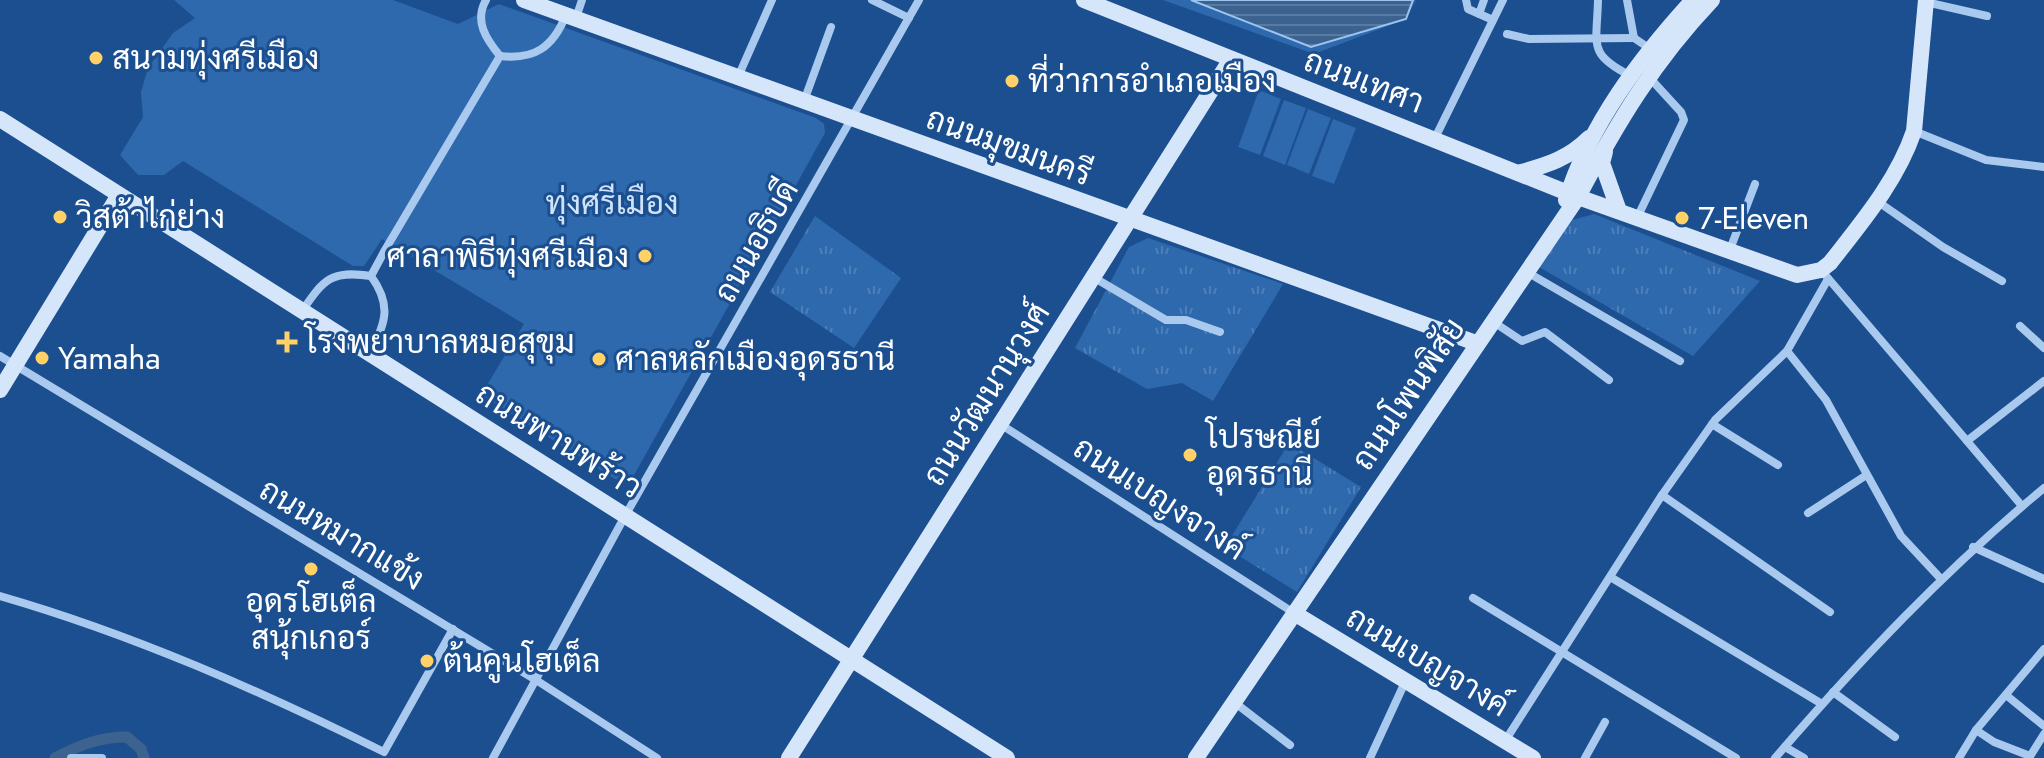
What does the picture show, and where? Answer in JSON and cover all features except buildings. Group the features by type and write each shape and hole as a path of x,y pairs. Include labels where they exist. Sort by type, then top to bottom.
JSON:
{"street":[{"path":"486,0 480,10 481,24 500,56"},
{"name":"ถนนมุขมนครี","path":"524,0 1476,343"},
{"path":"500,56 516,58 547,47 582,0"},
{"path":"738,78 772,0"},
{"path":"872,0 909,18"},
{"name":"ถนนอธิบดี","path":"493,758 625,516 854,120 919,0"},
{"name":"ถนนเทศา","path":"1084,0 1573,195 1797,275 1824,275"},
{"path":"1466,0 1465,6 1493,20"},
{"path":"1479,14 1484,0"},
{"path":"1435,138 1503,0"},
{"path":"1598,0 1597,39 1601,59 1639,76 1681,112 1684,120 1637,218"},
{"path":"1627,0 1634,38"},
{"name":"ถนนโพนพิสัย","path":"1196,758 1560,220 1603,134 1639,76 1649,48 1693,0"},
{"name":"ถนนโพนพิสัย","path":"1639,76 1712,0"},
{"path":"1505,741 1612,578 1662,495 1712,424 1787,351 1830,263 1877,201 1907,151 1914,131 1926,1 1987,16"},
{"path":"804,101 831,27"},
{"path":"1507,34 1529,39 1634,38 1649,48"},
{"path":"371,276 500,56"},
{"name":"ถนนวัฒนานุวงศ์","path":"789,758 1231,59"},
{"name":"ถนนพานพร้าว","path":"0,119 1007,758"},
{"path":"1914,131 1986,160 2044,167"},
{"path":"1521,172 1553,163 1603,134"},
{"path":"1603,134 1602,163 1619,211"},
{"path":"1729,252 1755,184"},
{"path":"0,390 119,195"},
{"path":"1877,201 1943,247 2002,281"},
{"path":"1525,271 1680,361"},
{"path":"302,311 334,275 345,272 371,276"},
{"path":"1824,275 2022,506"},
{"path":"370,353 387,318 387,309 371,276"},
{"path":"1093,277 1166,320 1186,320 1220,332"},
{"path":"1492,321 1522,341 1545,332 1609,380"},
{"path":"2020,326 2044,348"},
{"path":"1787,351 1826,400 1865,476 1901,536 1941,579"},
{"name":"ถนนหมากแข้ง","path":"0,356 453,629 657,758"},
{"path":"1967,441 2044,381"},
{"name":"ถนนเบญงจางค์","path":"1000,424 1294,613"},
{"path":"1712,424 1778,465"},
{"path":"1808,513 1865,476"},
{"path":"1775,758 1941,579 1973,547 2044,488"},
{"path":"1662,495 1830,612"},
{"path":"1973,547 2044,579"},
{"path":"1612,578 1822,704"},
{"path":"0,596 60,614 285,702 384,752 453,629"},
{"path":"1473,598 1562,655 1736,758"},
{"name":"ถนนเบญจางค์","path":"1294,613 1533,758"},
{"path":"1959,758 1976,730 2040,660 2044,649"},
{"path":"1370,758 1406,680"},
{"path":"1833,692 1895,737"},
{"path":"2006,695 2044,726"},
{"path":"1234,702 1290,745"},
{"path":"1585,758 1605,722"},
{"path":"1976,730 1994,742 2030,757 2044,734"},
{"path":"1785,747 1804,758"},
{"path":"71,758 102,758"}],"green space":[{"name":"ทุ่งศรีเมือง","path":"174,0 393,0 458,24 499,4 816,118 824,124 825,133 633,477 624,481 615,479 481,395 524,324 382,239 364,266 353,266 183,161 164,175 138,175 120,155 143,117 141,92 148,68 173,33 195,18"},
{"path":"1163,0 1416,0 1406,19 1314,54"},
{"path":"1259,90 1281,99 1260,155 1238,147"},
{"path":"1284,100 1306,108 1285,165 1263,156"},
{"path":"1308,109 1331,118 1309,174 1287,165"},
{"path":"1333,119 1356,128 1334,184 1312,176"},
{"path":"1594,214 1760,281 1693,356 1539,267 1572,220"},
{"path":"815,216 901,278 854,348 770,292"},
{"path":"1148,238 1283,284 1213,401 1182,383 1147,389 1075,348 1129,247"},
{"path":"1289,443 1361,487 1297,592 1225,547"}],"shaded area":[{"path":"1191,0 1413,0 1406,19 1311,47"}],"waterway":[{"path":"55,758 107,738 127,737 141,749 144,758"}],"place":[{"name":"สนามทุ่งศรีเมือง","path":"96,58"},
{"name":"ที่ว่าการอำเภอเมือง","path":"1012,81"},
{"name":"วิสต้าไก่ย่าง","path":"60,217"},
{"name":"7-Eleven","path":"1682,218"},
{"name":"ศาลาพิธีทุ่งศรีเมือง","path":"645,256"},
{"name":"โรงพยาบาลหมอสุขุม","path":"287,342"},
{"name":"Yamaha","path":"42,358"},
{"name":"ศาลหลักเมืองอุดรธานี","path":"599,359"},
{"name":"โปรษณีย์ อุดรธานี","path":"1190,455"},
{"name":"อุดรโฮเต็ล สนุ้กเกอร์","path":"311,569"},
{"name":"ต้นคูนโฮเต็ล","path":"427,661"}]}
